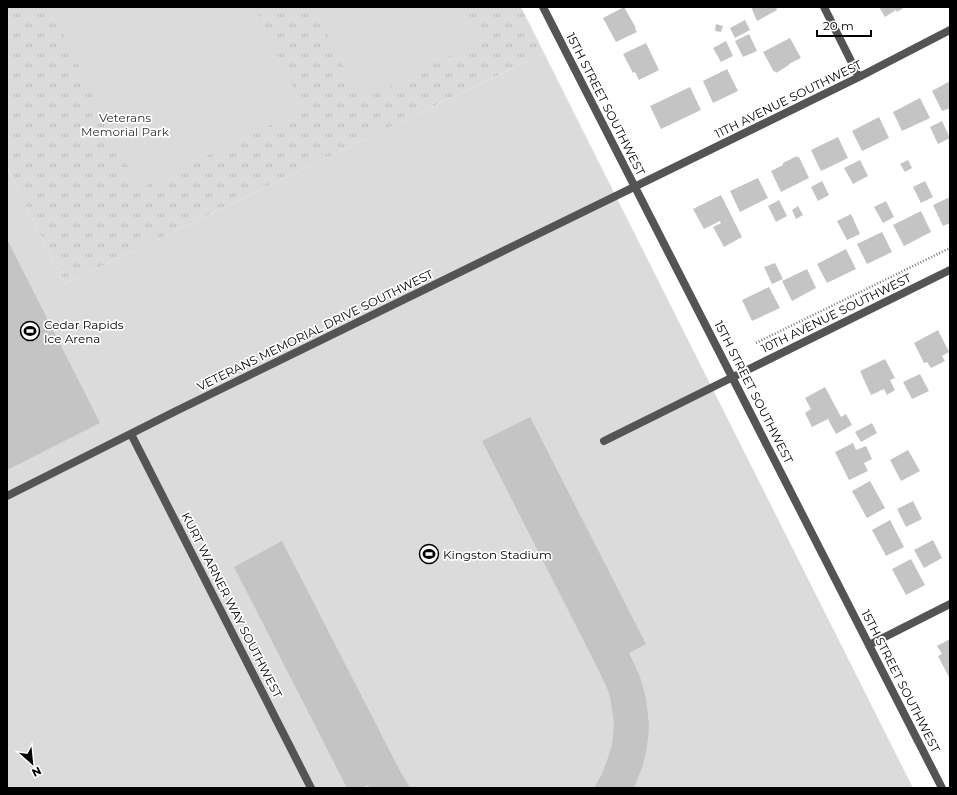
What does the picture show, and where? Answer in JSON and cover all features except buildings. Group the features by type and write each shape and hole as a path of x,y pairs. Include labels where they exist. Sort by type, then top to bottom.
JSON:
{"street":[{"name":"15TH STREET SOUTHWEST","path":"543,7 942,788"},
{"path":"824,7 859,77"},
{"name":"11TH AVENUE SOUTHWEST","path":"635,187 859,77 950,30"},
{"name":"VETERANS MEMORIAL DRIVE SOUTHWEST","path":"7,496 635,187"},
{"name":"10TH AVENUE SOUTHWEST","path":"604,441 950,270"},
{"name":"KURT WARNER WAY SOUTHWEST","path":"131,434 311,788"},
{"path":"869,645 950,604"}],"path":[{"path":"756,343 950,248"}],"green space":[{"name":"Veterans Memorial Park","path":"7,7 521,7 544,53 65,284 7,168"},
{"path":"50,7 254,7 304,109 139,189"},
{"path":"314,7 463,7 480,41 361,101"},
{"path":"544,53 913,788 7,788 7,168 65,284"}],"place":[{"name":"Cedar Rapids Ice Arena","path":"30,331"},
{"name":"Kingston Stadium","path":"429,554"}]}
